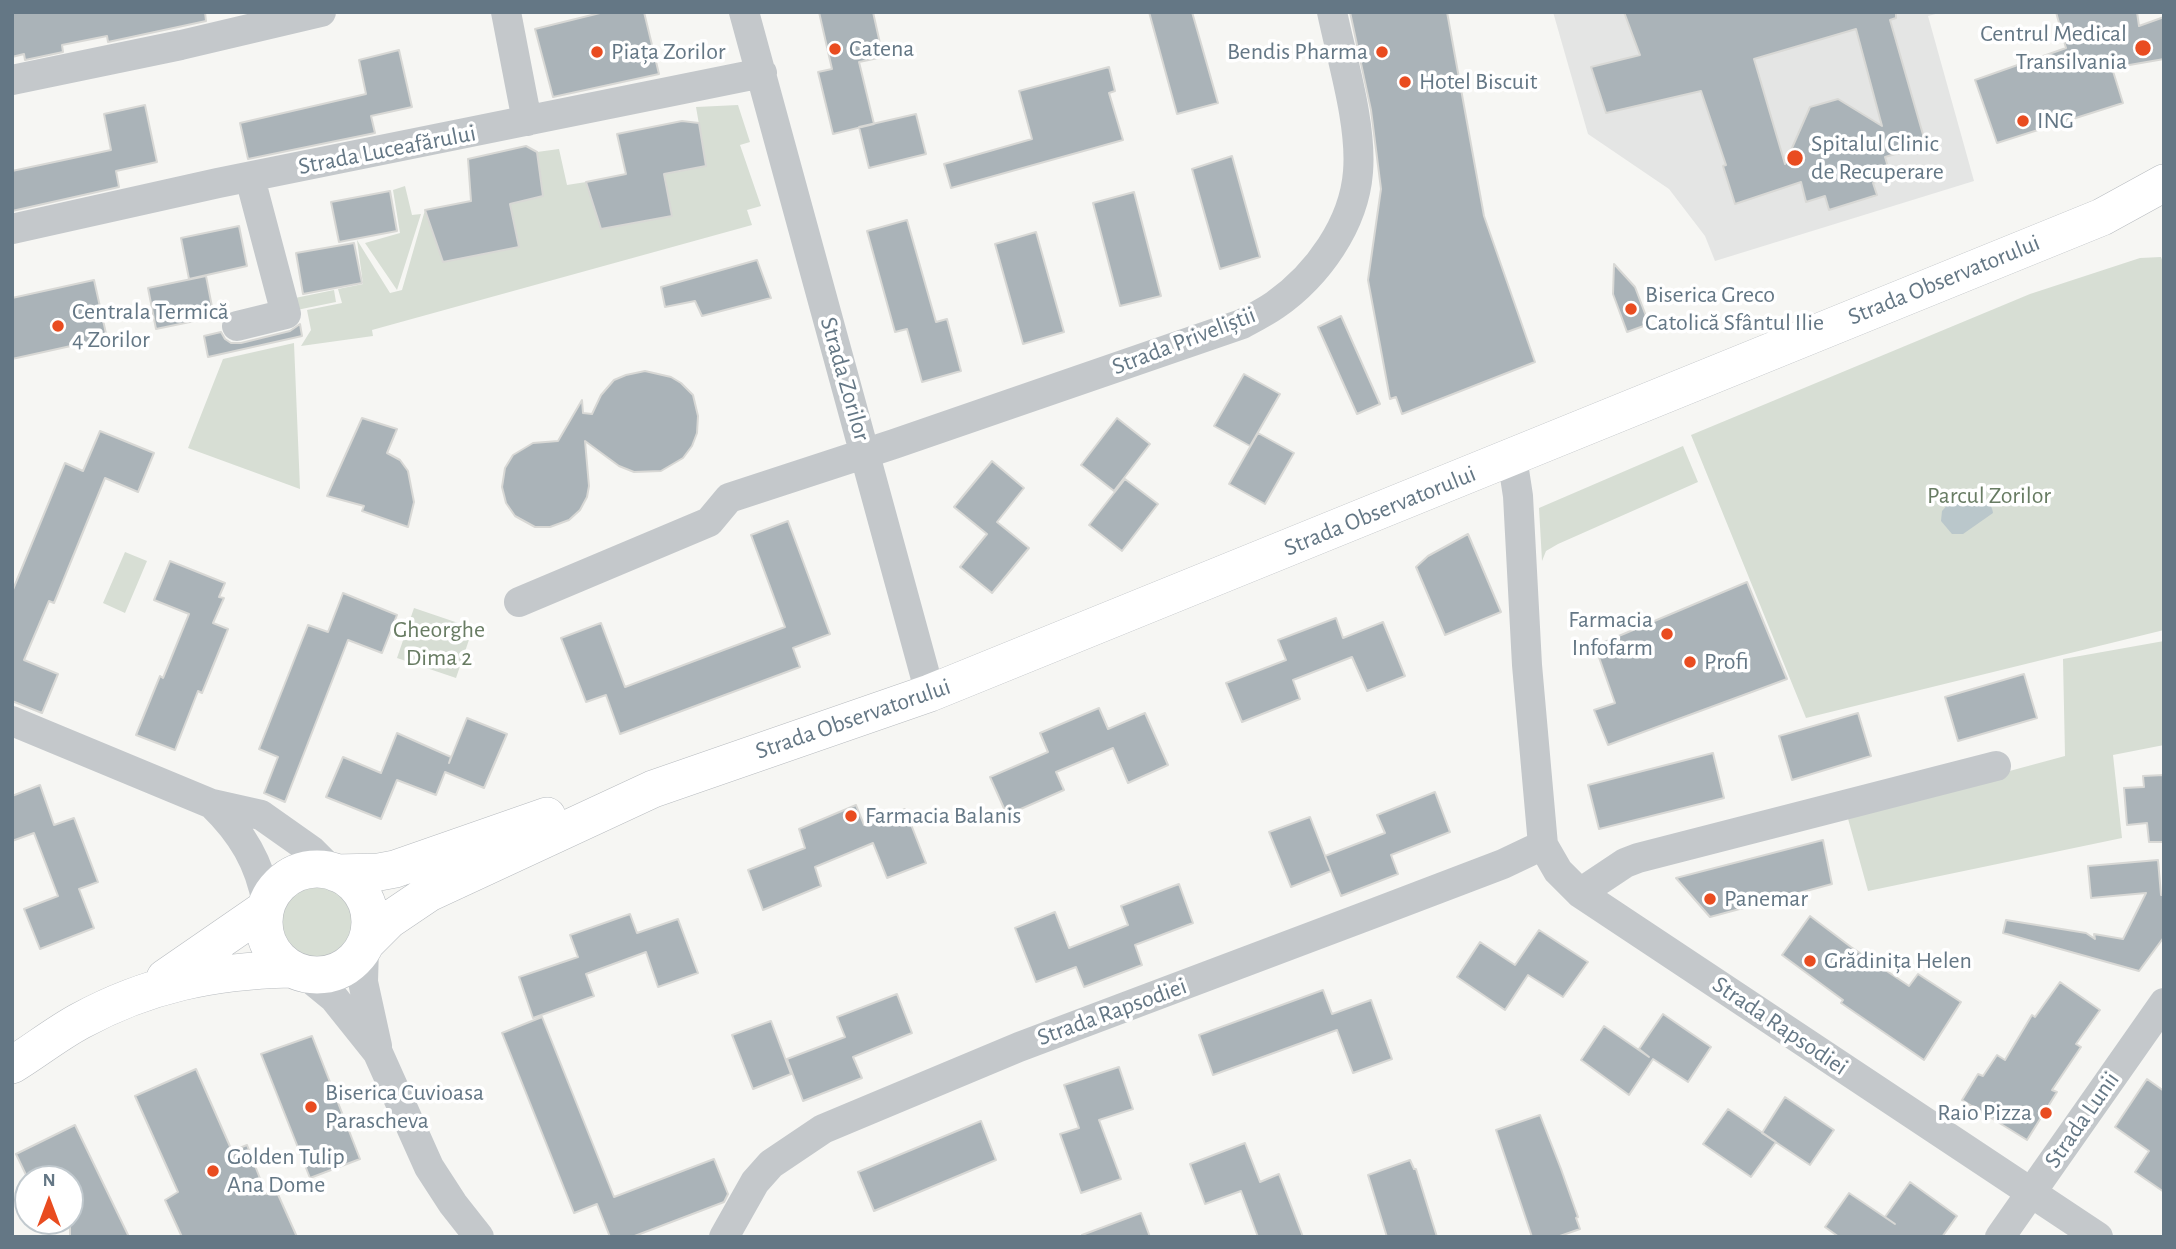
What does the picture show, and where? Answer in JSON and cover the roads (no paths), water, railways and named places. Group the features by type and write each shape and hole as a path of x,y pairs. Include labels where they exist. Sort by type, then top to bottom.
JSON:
{"main road":[{"name":"Strada Observatorului","path":"365,945 389,920 429,892 653,789 930,693 2102,217 2164,183"},
{"name":"Strada Observatorului","path":"2102,217 2164,206"},
{"name":"Strada Observatorului","path":"335,872 379,872 395,869 607,796 653,789"},
{"path":"140,992 204,976 260,970 320,975 346,967 365,945 370,922 365,900 353,883 335,872 314,869 288,877 275,889 266,907 264,929 270,948 282,963 298,972"},
{"path":"12,1065 77,1023 174,973 266,907"}],"street":[{"path":"12,80 321,12"},
{"path":"506,12 527,121"},
{"name":"Strada Zorilor","path":"744,12 930,693"},
{"name":"Strada Zorilor","path":"756,12 761,69"},
{"name":"Strada Priveliștii","path":"519,602 709,522 729,498 1242,324 1276,305 1336,243 1352,206 1359,171 1355,123 1332,12"},
{"name":"Strada Luceafărului","path":"12,229 761,69"},
{"path":"237,326 286,314 250,178"},
{"name":"Strada Rapsodiei","path":"1512,457 1518,496 1527,666 1543,845 1558,871 1580,892 2098,1237"},
{"path":"12,721 212,804 261,815 312,851 335,872"},
{"path":"1580,892 1625,863 1638,858 1996,766"},
{"path":"212,804 230,822 259,870 266,907"},
{"name":"Strada Rapsodiei","path":"724,1237 755,1182 771,1164 823,1129 1019,1047 1453,884 1543,845"},
{"path":"365,945 363,982 378,1053 429,1167 479,1237"},
{"path":"298,972 334,998 378,1053"},
{"name":"Strada Lunii","path":"2000,1237 2164,1003"}],"place":[{"name":"Centrul Medical Transilvania","path":"2143,48"},
{"name":"Catena","path":"835,49"},
{"name":"Piața Zorilor","path":"597,52"},
{"name":"Bendis Pharma","path":"1382,52"},
{"name":"Hotel Biscuit","path":"1405,82"},
{"name":"ING","path":"2023,121"},
{"name":"Spitalul Clinic de Recuperare","path":"1795,158"},
{"name":"Biserica Greco Catolică Sfântul Ilie","path":"1631,309"},
{"name":"Centrala Termică 4 Zorilor","path":"58,326"},
{"name":"Farmacia Infofarm","path":"1667,634"},
{"name":"Profi","path":"1690,662"},
{"name":"Farmacia Balanis","path":"851,816"},
{"name":"Panemar","path":"1710,899"},
{"name":"Grădinița Helen","path":"1810,961"},
{"name":"Biserica Cuvioasa Parascheva","path":"311,1107"},
{"name":"Raio Pizza","path":"2046,1113"},
{"name":"Golden Tulip Ana Dome","path":"213,1171"}],"park label":[{"name":"Parcul Zorilor","path":"1989,496"},
{"name":"Gheorghe Dima 2","path":"439,644"}]}
